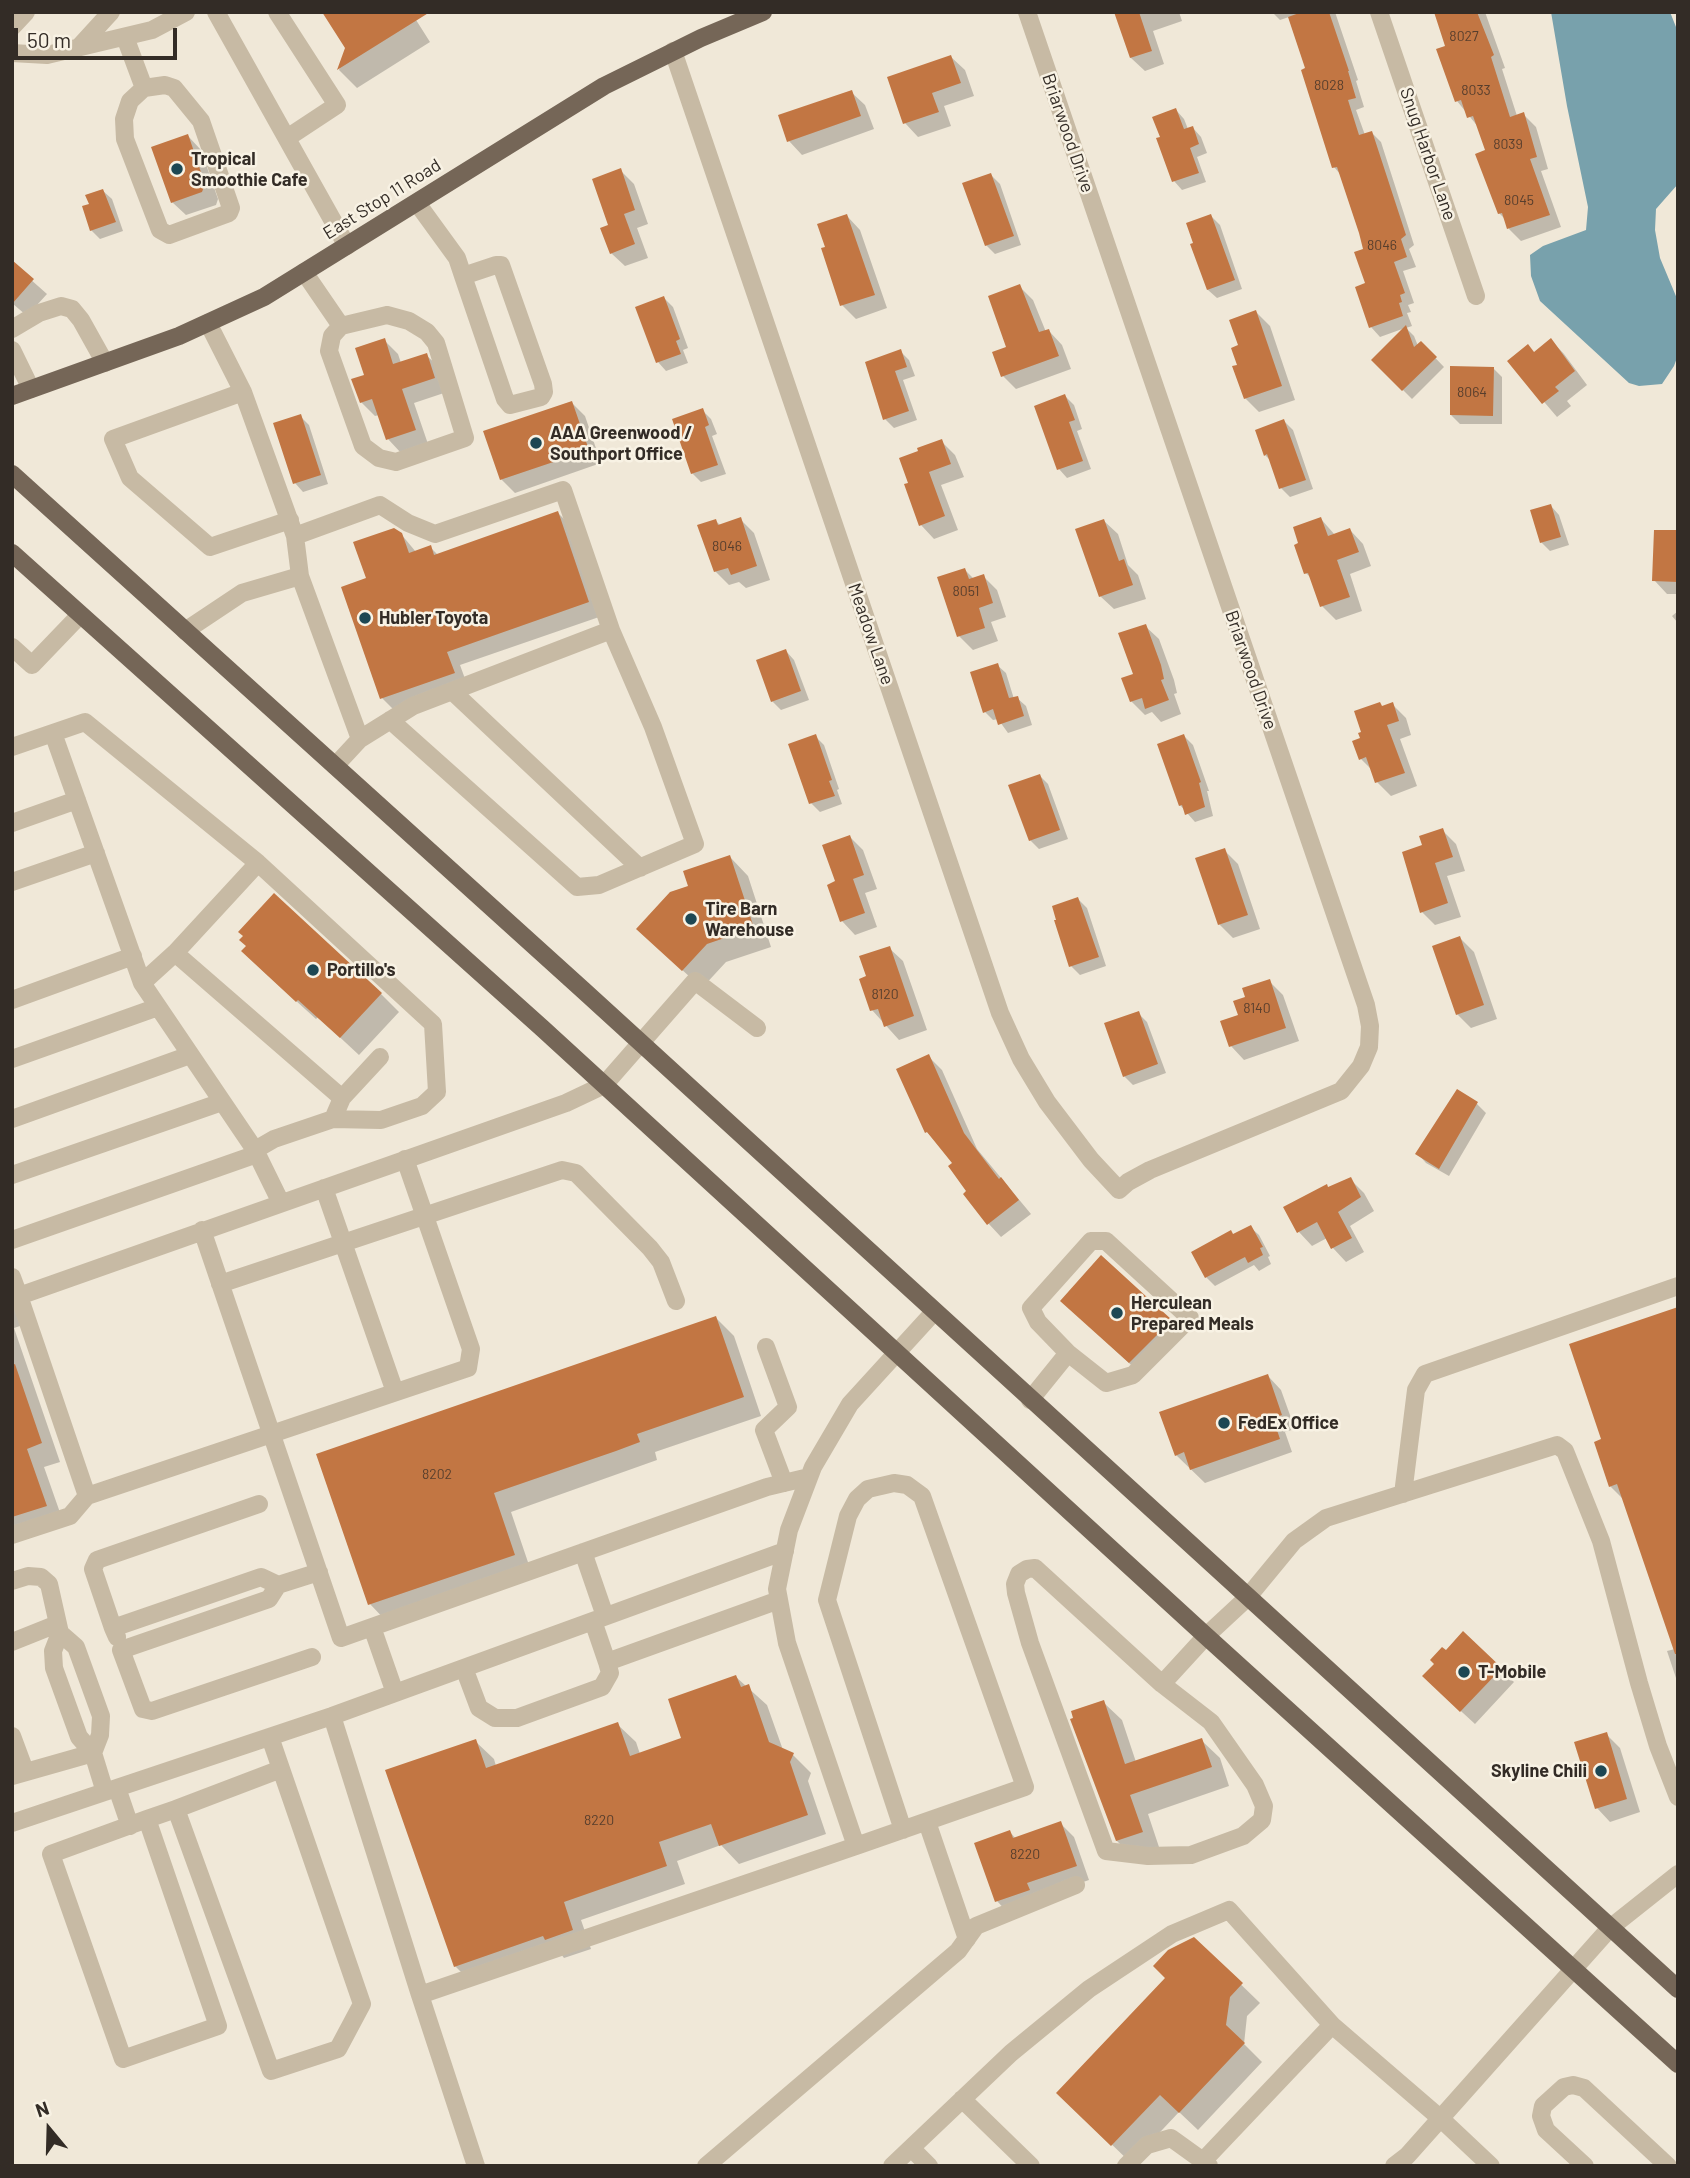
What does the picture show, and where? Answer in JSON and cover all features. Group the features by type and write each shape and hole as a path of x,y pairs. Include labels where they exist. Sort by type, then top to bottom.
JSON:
{"main road":[{"name":"East Stop 11 Road","path":"12,396 179,336 264,297 555,114 628,73 763,12"},
{"path":"12,474 1678,1989"},
{"path":"12,554 604,1085 1678,2064"}],"street":[{"path":"12,27 26,12"},
{"path":"79,47 111,12"},
{"path":"12,53 47,55 125,37 152,30 186,12"},
{"path":"216,12 347,246"},
{"path":"277,12 337,105 286,138"},
{"name":"Briarwood Drive","path":"1027,12 1366,1004 1370,1026 1369,1047 1361,1066 1341,1091 1150,1170 1119,1190"},
{"name":"Snug Harbor Lane","path":"1379,12 1476,296"},
{"path":"125,37 144,88"},
{"name":"Meadow Lane","path":"673,51 1000,1013 1021,1059 1047,1102 1091,1160 1119,1190"},
{"path":"165,85 174,88 201,121 231,208 229,213 170,234 160,230 125,139 124,119 130,100 144,88 165,85"},
{"path":"417,203 452,248 505,399 510,405 541,397 544,384 501,265 463,276"},
{"path":"304,272 341,326"},
{"path":"12,329 39,313 61,306 72,309 81,320 104,363"},
{"path":"387,315 409,321 427,332 436,344 465,438 396,462 379,458 363,446 329,351 332,336 341,326 387,315"},
{"path":"208,323 243,392 293,528 300,576 360,739"},
{"path":"12,350 31,389"},
{"path":"243,392 113,439 130,478 210,547 380,505 408,523 435,534 563,490 611,630 653,727 695,844 599,885 576,887 390,720"},
{"path":"185,631 242,593 300,576"},
{"path":"12,647 32,665 80,615"},
{"path":"335,766 360,739 412,706 611,630"},
{"path":"452,691 640,868"},
{"path":"12,747 85,722 258,863 433,1024 437,1092 422,1106 382,1120 333,1119 274,1139 256,1152 12,1240"},
{"path":"53,733 142,983 256,1152 281,1203"},
{"path":"12,823 77,800"},
{"path":"12,882 96,853"},
{"path":"142,983 175,953 258,863"},
{"path":"175,953 342,1098"},
{"path":"12,1000 134,956"},
{"path":"19,1296 566,1103 604,1085 695,981 757,1028"},
{"path":"12,1059 158,1007"},
{"path":"12,1119 190,1055"},
{"path":"333,1119 342,1098 380,1057"},
{"path":"12,1175 222,1102"},
{"path":"12,1535 70,1516 88,1496 468,1368 471,1349 405,1159"},
{"path":"220,1284 562,1170 576,1173 661,1262 676,1301"},
{"path":"324,1188 395,1392"},
{"path":"202,1230 341,1638 767,1487 809,1477"},
{"path":"1091,1241 1106,1241 1190,1318 1133,1375 1106,1383 1068,1353 1038,1322 1031,1308 1091,1241"},
{"path":"12,1277 88,1496"},
{"path":"1403,1494 1416,1390 1424,1374 1678,1286"},
{"path":"856,1846 787,1643 777,1589 789,1530 809,1477 850,1404 934,1312"},
{"path":"766,1347 788,1408 764,1430 784,1483"},
{"path":"1030,1400 1068,1353"},
{"path":"1162,1684 1206,1636 1247,1598 1294,1541 1326,1518 1558,1444 1565,1451 1601,1541 1651,1721 1678,1797"},
{"path":"420,1994 927,1822 1025,1787 922,1496 907,1485 894,1483 868,1489 857,1499 848,1516 827,1600 903,1830"},
{"path":"260,1504 97,1560 93,1569 113,1628 143,1709 152,1711 312,1657"},
{"path":"12,1823 332,1716 785,1551"},
{"path":"464,1668 479,1708 495,1718 517,1718 602,1687 610,1673 583,1552"},
{"path":"1035,1568 1162,1684 1211,1722 1255,1785 1264,1806 1262,1820 1242,1836 1191,1855 1148,1857 1106,1852 1030,1643 1016,1593 1015,1584 1019,1574 1035,1568"},
{"path":"121,1650 269,1599 278,1586 319,1572"},
{"path":"12,1581 28,1576 41,1577 49,1584 59,1628 53,1651 54,1668 79,1737 93,1754 111,1790 138,1822 218,2026 123,2059 51,1854 138,1822 176,1809 281,1769"},
{"path":"113,1628 261,1577 278,1586"},
{"path":"607,1662 779,1600"},
{"path":"372,1627 395,1693"},
{"path":"12,1642 59,1628"},
{"path":"59,1628 76,1647 101,1716 100,1735 93,1754"},
{"path":"332,1716 476,2166"},
{"path":"12,1737 19,1774 93,1754"},
{"path":"176,1809 271,2071 338,2049 362,2004 270,1737"},
{"path":"927,1822 967,1939"},
{"path":"1394,2166 1407,2156 1610,1928 1678,1874"},
{"path":"706,2166 958,1951 976,1926 1076,1885"},
{"path":"892,2166 1011,2053 1089,1989 1172,1934 1229,1910 1332,2025 1491,2166"},
{"path":"1126,2166 1147,2145 1171,2138 1206,2163 1332,2025"},
{"path":"1585,2166 1546,2130 1541,2116 1543,2106 1564,2087 1573,2085 1584,2088 1668,2166"},
{"path":"962,2099 1031,2166"},
{"path":"911,2148 929,2166"}],"water":[{"path":"1551,12 1670,12 1678,32 1678,184 1656,209 1655,230 1660,258 1678,301 1678,355 1662,384 1639,386 1629,383 1540,301 1531,276 1530,255 1543,246 1586,230 1588,207"}],"building":[{"path":"322,12 430,12 337,70 345,48"},
{"path":"1114,12 1139,12 1152,51 1130,58"},
{"path":"1302,12 1329,12 1356,98 1348,100 1359,135 1372,131 1406,235 1401,239 1407,257 1394,262 1405,293 1400,295 1402,302 1399,303 1403,316 1369,328 1355,287 1365,283 1354,252 1363,249 1359,233 1337,167 1332,168 1301,70 1305,68 1288,17"},
{"path":"1434,12 1477,12 1494,55 1491,57 1510,117 1524,112 1537,157 1530,159 1550,215 1507,229 1502,213 1498,214 1475,154 1485,150 1473,116 1467,118 1461,100 1455,102 1436,49 1445,46"},
{"path":"951,55 961,83 932,93 939,112 903,124 887,77"},
{"path":"852,90 861,116 787,142 778,115"},
{"path":"1176,108 1184,129 1193,126 1199,144 1190,148 1199,173 1172,182 1156,138 1160,137 1152,117"},
{"path":"188,134 205,184 202,192 171,203 151,147"},
{"path":"621,168 635,210 624,214 635,244 610,254 600,228 608,225 592,179"},
{"path":"991,173 1014,236 985,246 962,183"},
{"path":"103,189 116,222 90,231 82,206 89,204 85,195"},
{"path":"847,214 875,295 840,306 821,248 825,247 817,224"},
{"path":"1211,214 1235,280 1207,290 1190,244 1193,243 1186,223"},
{"path":"12,260 34,279 12,304"},
{"path":"1020,284 1039,332 1049,329 1059,356 1001,377 992,352 1006,347 988,296"},
{"path":"664,296 680,339 676,341 681,354 656,363 635,307"},
{"path":"1256,310 1282,386 1244,399 1232,366 1237,365 1231,348 1238,345 1229,320"},
{"path":"1406,325 1414,347 1421,341 1437,357 1402,391 1371,360"},
{"path":"385,338 393,364 427,353 435,378 402,389 416,430 386,440 372,399 360,403 351,379 364,375 355,348"},
{"path":"1551,338 1575,371 1555,387 1559,391 1542,404 1507,361 1528,344 1534,352"},
{"path":"901,349 907,367 895,371 909,411 883,420 865,362"},
{"path":"1450,366 1494,367 1493,416 1450,415"},
{"path":"1065,394 1075,420 1069,422 1083,461 1057,470 1034,406"},
{"path":"572,401 589,450 500,480 483,431"},
{"path":"703,408 709,425 705,427 718,465 691,474 672,419"},
{"path":"301,414 321,475 293,484 273,423"},
{"path":"1284,419 1306,480 1279,489 1255,430"},
{"path":"942,439 951,464 929,472 945,516 919,526 904,484 908,483 899,458"},
{"path":"1551,504 1561,537 1540,543 1530,510"},
{"path":"558,511 589,602 447,652 455,673 380,699 341,587 366,578 353,542 394,528 402,533 409,553 431,545 434,555"},
{"path":"741,517 757,566 731,575 728,568 714,572 697,525 716,519 718,525"},
{"path":"1321,517 1328,536 1350,528 1359,552 1337,560 1350,597 1320,607 1294,545 1298,543 1293,527"},
{"path":"1104,519 1119,561 1124,559 1133,585 1099,597 1075,529"},
{"path":"1654,530 1678,530 1678,582 1652,581"},
{"path":"965,568 969,579 984,574 993,603 979,608 985,628 957,637 937,577"},
{"path":"1146,624 1161,665 1164,679 1161,680 1169,700 1145,709 1142,698 1130,702 1121,678 1133,674 1118,633"},
{"path":"786,649 801,691 771,702 756,660"},
{"path":"998,663 1009,698 1018,696 1024,716 998,725 993,709 983,713 970,672"},
{"path":"1380,702 1382,706 1393,702 1399,721 1387,725 1405,773 1375,783 1366,757 1359,760 1352,741 1360,738 1358,733 1361,732 1354,711"},
{"path":"816,734 835,796 809,804 788,744"},
{"path":"1184,734 1201,782 1199,783 1205,807 1185,815 1182,805 1179,806 1157,744"},
{"path":"1040,774 1060,830 1029,841 1008,785"},
{"path":"1443,828 1453,857 1435,863 1448,903 1420,913 1402,852 1422,845 1419,836"},
{"path":"850,835 864,875 853,879 865,913 840,922 827,885 835,881 822,845"},
{"path":"1225,848 1248,915 1218,925 1195,858"},
{"path":"730,855 754,928 707,944 682,971 636,929 670,892 688,886 683,871"},
{"name":"Portillo's","path":"274,893 382,993 340,1038 241,951 246,946 239,940 243,936 238,932"},
{"path":"1078,897 1099,957 1069,967 1052,906"},
{"path":"1460,936 1484,1005 1456,1015 1432,946"},
{"path":"890,946 914,1016 884,1027 878,1009 870,1011 859,979 866,976 859,956"},
{"path":"1270,979 1286,1028 1229,1047 1220,1021 1238,1015 1233,1001 1245,997 1242,988"},
{"path":"1139,1011 1158,1064 1123,1077 1104,1023"},
{"path":"929,1054 964,1133 999,1179 1001,1177 1019,1200 987,1225 963,1194 966,1191 948,1166 952,1163 927,1132 925,1133 896,1069"},
{"path":"1457,1089 1478,1102 1439,1169 1415,1154"},
{"path":"1351,1177 1361,1197 1338,1212 1352,1238 1331,1249 1317,1222 1297,1233 1283,1207 1327,1184 1328,1187"},
{"path":"1251,1225 1263,1247 1260,1248 1263,1255 1248,1263 1245,1257 1205,1278 1191,1252 1231,1230 1233,1234"},
{"path":"1101,1255 1172,1320 1129,1363 1060,1301"},
{"path":"1678,1307 1678,1654 1675,1654 1617,1484 1609,1487 1594,1442 1601,1439 1569,1344"},
{"path":"716,1316 744,1397 637,1434 640,1442 494,1493 515,1555 368,1605 316,1454"},
{"path":"15,1364 42,1443 27,1449 47,1506 12,1517 12,1365"},
{"path":"1268,1374 1282,1415 1273,1418 1280,1439 1190,1470 1184,1452 1175,1456 1159,1412"},
{"path":"1463,1631 1502,1668 1460,1712 1422,1676 1434,1664 1430,1660 1442,1647 1446,1650"},
{"path":"736,1675 741,1687 749,1684 769,1742 794,1753 790,1762 808,1815 719,1846 711,1824 659,1842 667,1866 564,1902 573,1930 545,1940 543,1936 454,1967 385,1770 476,1739 486,1768 618,1722 630,1756 681,1738 668,1699"},
{"path":"1104,1700 1125,1764 1202,1738 1212,1767 1130,1795 1143,1832 1116,1841 1070,1719 1073,1718 1071,1711"},
{"path":"1607,1732 1627,1799 1595,1809 1574,1742"},
{"path":"1061,1821 1077,1866 1027,1883 1030,1890 995,1902 974,1843 1010,1830 1013,1838"},
{"path":"1194,1937 1243,1983 1230,1997 1226,2025 1245,2043 1179,2113 1160,2095 1111,2146 1056,2093 1165,1978 1153,1966 1168,1950"}],"place":[{"name":"Tropical Smoothie Cafe","path":"177,169"},
{"name":"AAA Greenwood / Southport Office","path":"536,443"},
{"name":"Hubler Toyota","path":"365,618"},
{"name":"Tire Barn Warehouse","path":"691,919"},
{"name":"Portillo's","path":"313,970"},
{"name":"Herculean Prepared Meals","path":"1117,1313"},
{"name":"FedEx Office","path":"1224,1423"},
{"name":"T-Mobile","path":"1464,1672"},
{"name":"Skyline Chili","path":"1601,1771"}]}
